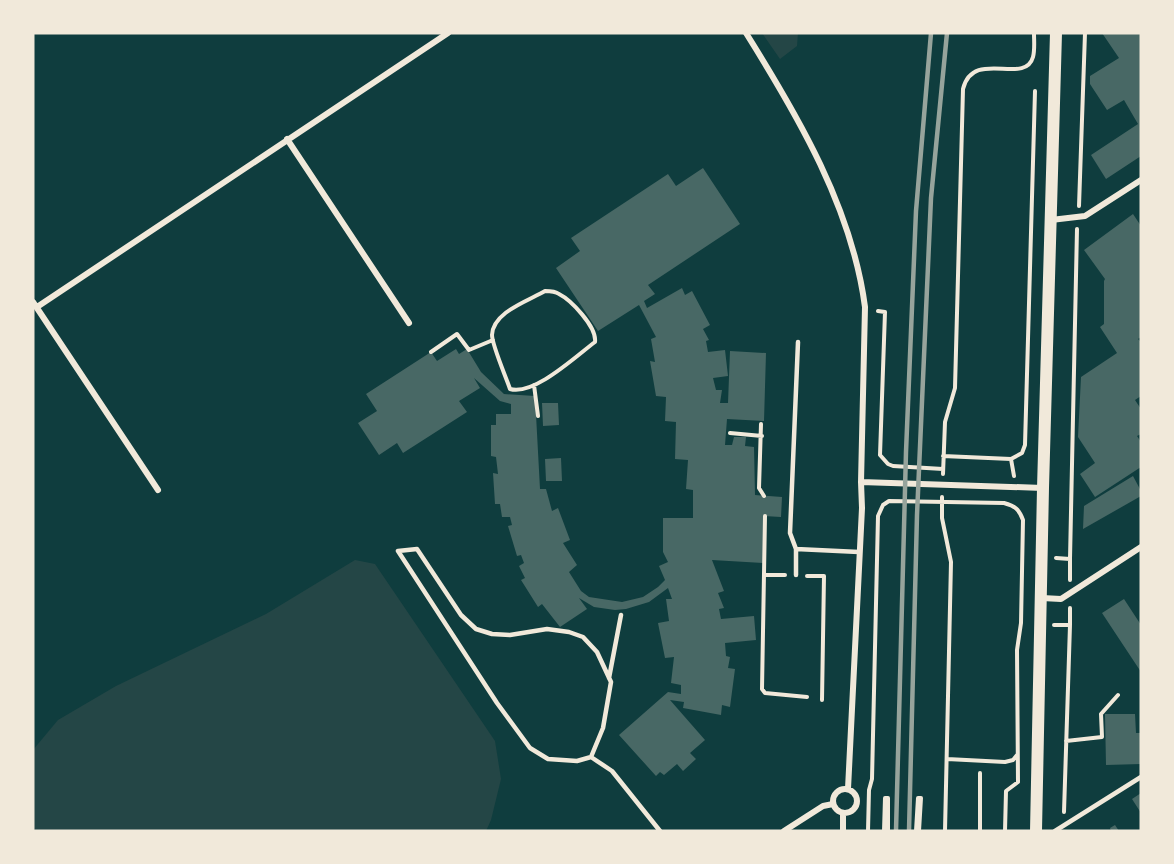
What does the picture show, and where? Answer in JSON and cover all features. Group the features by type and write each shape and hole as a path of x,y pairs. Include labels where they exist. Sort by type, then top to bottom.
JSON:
{"main road":[{"path":"1036,831 1056,33"}],"street":[{"path":"158,490 35,305 448,33"},
{"path":"746,33 791,108 832,191 854,251 866,307 862,508 848,789"},
{"path":"287,139 409,323"},
{"path":"1051,220 1085,216 1141,180"},
{"path":"861,482 1043,488"},
{"path":"1042,598 1061,598 1141,547"},
{"path":"844,788 856,796 856,806 853,810 843,813 833,804 836,792 844,788"},
{"path":"784,831 823,806 833,804"},
{"path":"843,813 843,831"}],"lane":[{"path":"796,575 796,549 790,533 798,342"},
{"path":"591,757 603,728 611,682 597,652 583,637 548,629 510,635 492,634 476,629 461,615 417,549 398,551 497,703 530,748 548,759 577,761 591,757 612,771 660,831"},
{"path":"796,549 859,552"},
{"path":"609,678 621,615"},
{"path":"1055,831 1141,777"}],"path":[{"path":"945,831 951,562 942,518 939,484 943,469 945,422 955,388 963,89 968,77 982,68 1017,69 1030,62 1033,57 1034,33"},
{"path":"1063,826 1070,625 1078,218 1085,33"},
{"path":"944,456 1011,459 1022,453 1025,445 1035,90"},
{"path":"545,291 557,292 590,324 596,337 595,342 550,376 534,385 510,389 492,336 495,324 501,316 545,291"},
{"path":"878,311 885,312 880,455 893,466 943,469"},
{"path":"431,352 457,334 469,350 493,340"},
{"path":"534,385 538,416"},
{"path":"762,424 759,488 764,496"},
{"path":"730,433 762,436"},
{"path":"868,831 869,790 872,779 878,516 883,505 889,501 1004,503 1019,510 1023,519 1021,625 1017,650 1018,782 1009,787 1005,796 1005,831"},
{"path":"765,516 762,689 765,693 807,697"},
{"path":"1023,557 1070,559"},
{"path":"764,575 824,576 822,700"},
{"path":"1021,625 1070,625"},
{"path":"1066,741 1102,737 1101,714 1118,695"},
{"path":"947,759 1005,762 1012,760 1017,754"},
{"path":"980,773 980,831"},
{"path":"885,798 888,798 886,831 885,798"},
{"path":"918,798 921,798 918,831 918,798"}],"shaded area":[{"path":"762,33 798,33 797,46 780,59"},
{"path":"355,560 375,564 495,741 501,779 486,831 36,831 33,827 33,750 58,720 116,686 266,614"}],"building":[{"path":"1102,33 1141,33 1141,156 1106,179 1091,155 1138,124 1124,100 1107,110 1090,84 1090,76 1119,58"},
{"path":"703,168 740,224 648,285 655,294 644,301 647,308 682,288 685,295 692,291 710,325 703,329 709,340 706,341 708,352 725,350 728,376 713,378 716,390 722,390 720,403 728,403 730,351 766,353 764,421 727,419 725,445 732,445 734,437 746,437 745,446 754,447 755,495 782,497 781,517 764,516 763,563 712,560 724,591 718,593 724,608 719,609 721,619 754,616 756,640 725,643 726,656 730,657 728,668 735,669 730,707 722,705 721,715 683,708 684,702 670,700 705,740 690,753 696,759 683,771 677,764 664,775 660,772 656,776 619,735 668,692 681,694 681,685 671,683 674,657 665,658 658,623 669,621 666,599 672,599 668,588 649,602 626,609 594,607 579,598 587,609 560,627 542,604 538,607 521,580 525,578 519,566 524,563 521,555 517,556 508,526 512,525 510,517 502,517 500,504 495,504 493,473 498,474 496,457 491,456 491,425 496,425 496,414 511,414 511,404 500,401 474,378 480,388 459,401 467,412 403,453 397,443 379,455 358,423 377,411 366,394 431,352 437,361 456,349 459,354 467,349 481,372 504,394 535,396 540,489 546,489 552,511 558,508 570,540 563,543 577,565 569,572 581,591 589,597 622,602 643,597 658,587 665,580 659,566 668,562 663,552 663,518 693,518 693,490 686,489 688,460 675,459 676,422 665,421 666,397 656,396 650,361 655,362 651,339 656,337 639,305 598,331 556,268 580,251 571,238 668,174 676,186"},
{"path":"1133,214 1141,226 1141,337 1138,339 1141,342 1141,396 1135,400 1141,409 1141,434 1137,436 1141,442 1141,467 1095,497 1080,474 1095,463 1078,437 1081,377 1117,353 1100,327 1104,324 1105,279 1084,250"},
{"path":"542,403 558,403 559,425 543,426"},
{"path":"561,458 562,481 546,481 545,459"},
{"path":"1133,476 1141,491 1141,496 1083,529 1084,506"},
{"path":"1124,599 1141,625 1141,672 1102,613"},
{"path":"1105,714 1135,714 1136,733 1141,733 1141,764 1106,765"},
{"path":"1141,793 1141,813 1132,799"},
{"path":"1115,825 1119,831 1111,831 1110,828"}],"railway":[{"path":"896,831 906,452 916,211 931,33"},
{"path":"909,831 917,515 931,198 947,33"}]}
